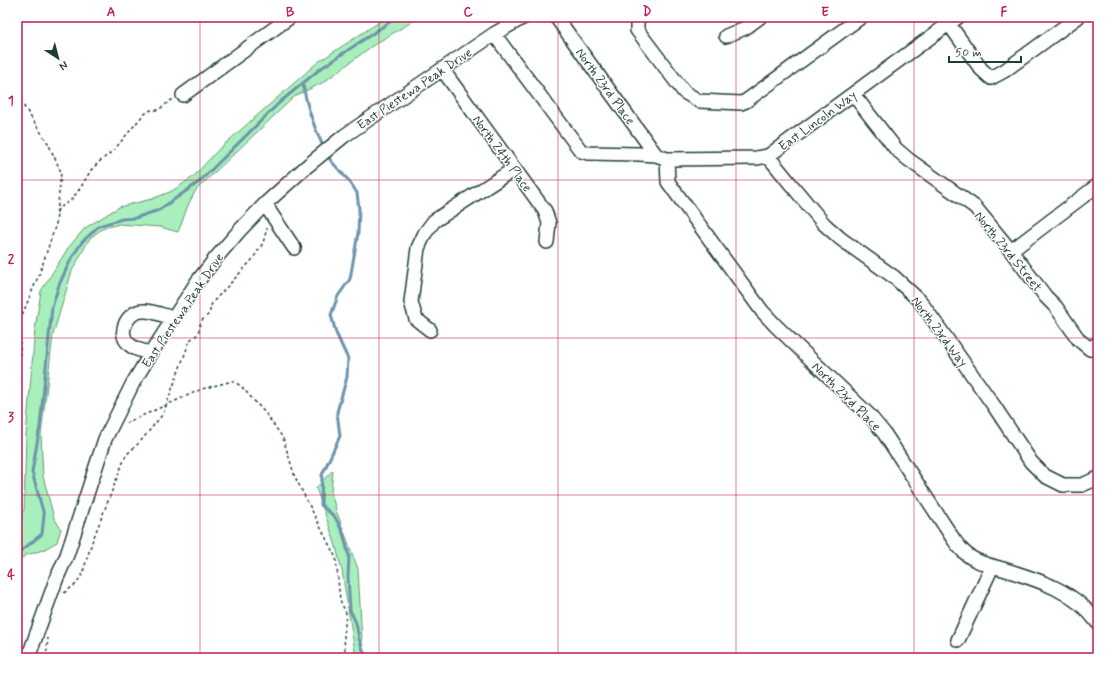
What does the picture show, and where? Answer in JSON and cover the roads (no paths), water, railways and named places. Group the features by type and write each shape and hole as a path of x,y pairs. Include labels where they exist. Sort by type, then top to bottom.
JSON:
{"street":[{"path":"183,95 290,17"},
{"name":"East Piestewa Peak Drive","path":"28,658 67,555 105,439 133,383 173,318 215,259 240,230 269,209 306,167 344,136 494,34 524,17"},
{"name":"North 23rd Place","path":"556,17 662,157 668,182 762,311 869,415 884,433 954,540 964,552 973,559 992,567 1049,585 1065,592 1080,603 1098,623"},
{"path":"640,17 637,19 638,30 684,92 699,101 741,103 746,101 861,17"},
{"path":"726,36 745,28 760,17"},
{"path":"954,20 981,69 990,78 1004,71 1078,17"},
{"name":"East Lincoln Way","path":"494,34 581,151 588,153 662,157 756,158 768,156 954,20"},
{"name":"North 24th Place","path":"442,69 545,211 549,223 547,242"},
{"name":"North 23rd Street","path":"853,94 896,149 908,160 974,207 1046,297 1056,307 1079,340 1094,346"},
{"name":"North 23rd Way","path":"768,156 824,224 841,239 894,277 920,301 994,406 1031,462 1045,476 1063,485 1082,485 1098,478"},
{"path":"430,330 416,319 411,302 418,248 425,233 434,221 514,169"},
{"path":"1011,252 1098,185"},
{"path":"269,209 294,248"},
{"path":"151,354 134,348 127,342 123,335 128,319 136,312 144,310 173,318"},
{"path":"958,640 992,567"}],"waterway":[{"path":"17,554 42,534 44,515 32,472 40,426 52,307 59,285 71,259 82,242 99,226 122,219 135,218 159,210 199,182 279,103 320,69 397,17"},
{"path":"303,83 311,116 324,148"},
{"path":"327,154 357,193 359,209 358,233 350,279 338,296 331,315 336,333 348,359 347,377 337,412 340,436 322,475 321,505 335,517 343,533 349,556 348,577 350,610 356,623 359,639 366,658"}]}
